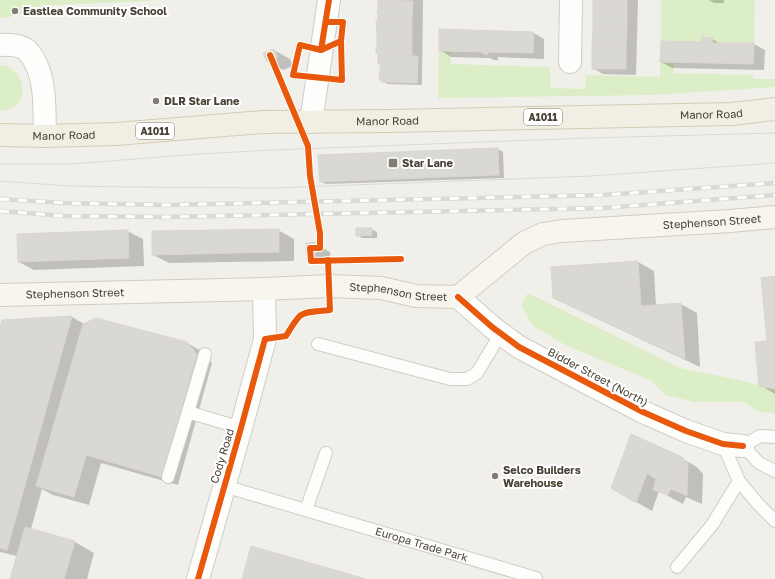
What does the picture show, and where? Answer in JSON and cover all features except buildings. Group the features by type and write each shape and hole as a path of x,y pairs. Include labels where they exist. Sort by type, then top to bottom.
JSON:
{"main road":[{"name":"Manor Road","path":"0,135 45,136 116,134 256,123 732,114 775,109"},
{"name":"Stephenson Street","path":"0,295 264,289 329,286 381,288 416,296 458,297 524,243 542,234 562,231 723,222 775,217"}],"street":[{"path":"311,122 329,0"},
{"path":"570,62 571,0"},
{"path":"0,45 10,44 27,50 36,63 41,78 45,136"},
{"name":"Cody Road","path":"198,579 265,339 264,289"},
{"name":"Bidder Street (North)","path":"458,297 492,327 537,357 643,412 686,431 733,445"}],"lane":[{"path":"318,344 450,379 467,379 477,373 501,333"},
{"path":"168,477 205,354"},
{"path":"188,412 241,428"},
{"path":"733,445 760,436 775,437"},
{"path":"733,445 759,463 775,471"},
{"path":"733,445 738,481 775,521"},
{"path":"306,510 326,453"},
{"path":"677,567 712,525 738,481"},
{"name":"Europa Trade Park","path":"224,486 536,578"}],"green space":[{"name":"Eastlea Community School","path":"0,0 155,0 52,5 9,17 0,18"},
{"path":"661,0 755,0 754,43 712,43 712,38 702,37 701,42 661,41"},
{"path":"439,51 451,51 451,64 550,67 551,88 585,89 586,75 660,77 660,62 674,63 674,73 753,75 753,79 775,79 775,87 652,95 438,98"},
{"path":"0,65 7,66 17,74 22,85 22,92 21,98 14,107 0,111"},
{"path":"528,293 680,368 775,389 775,413 759,412 744,402 695,402 665,395 652,381 565,345 532,325 521,305"}],"tram line":[{"path":"0,164 72,164 198,154 273,150 588,138 775,133"},
{"path":"0,181 70,186 273,188 591,176 775,163"}],"railway":[{"path":"0,199 65,203 167,205 603,195 775,183"},
{"path":"0,211 64,216 167,217 603,208 775,195"}],"cycle path":[{"path":"321,50 329,0"},
{"path":"326,22 343,22 341,41 342,80 293,75 300,45 321,50 341,41"},
{"path":"270,55 308,146 310,176 320,233 320,248 310,248 311,261 401,259"},
{"path":"198,579 265,339 286,336 295,321 307,312 330,310 328,260"},
{"path":"458,297 492,327 519,347 643,412 686,431 723,444 743,446"}],"place":[{"name":"Eastlea Community School","path":"15,11"},
{"name":"DLR Star Lane","path":"156,101"},
{"name":"Star Lane","path":"393,163"},
{"name":"Selco Builders Warehouse","path":"495,476"}]}
